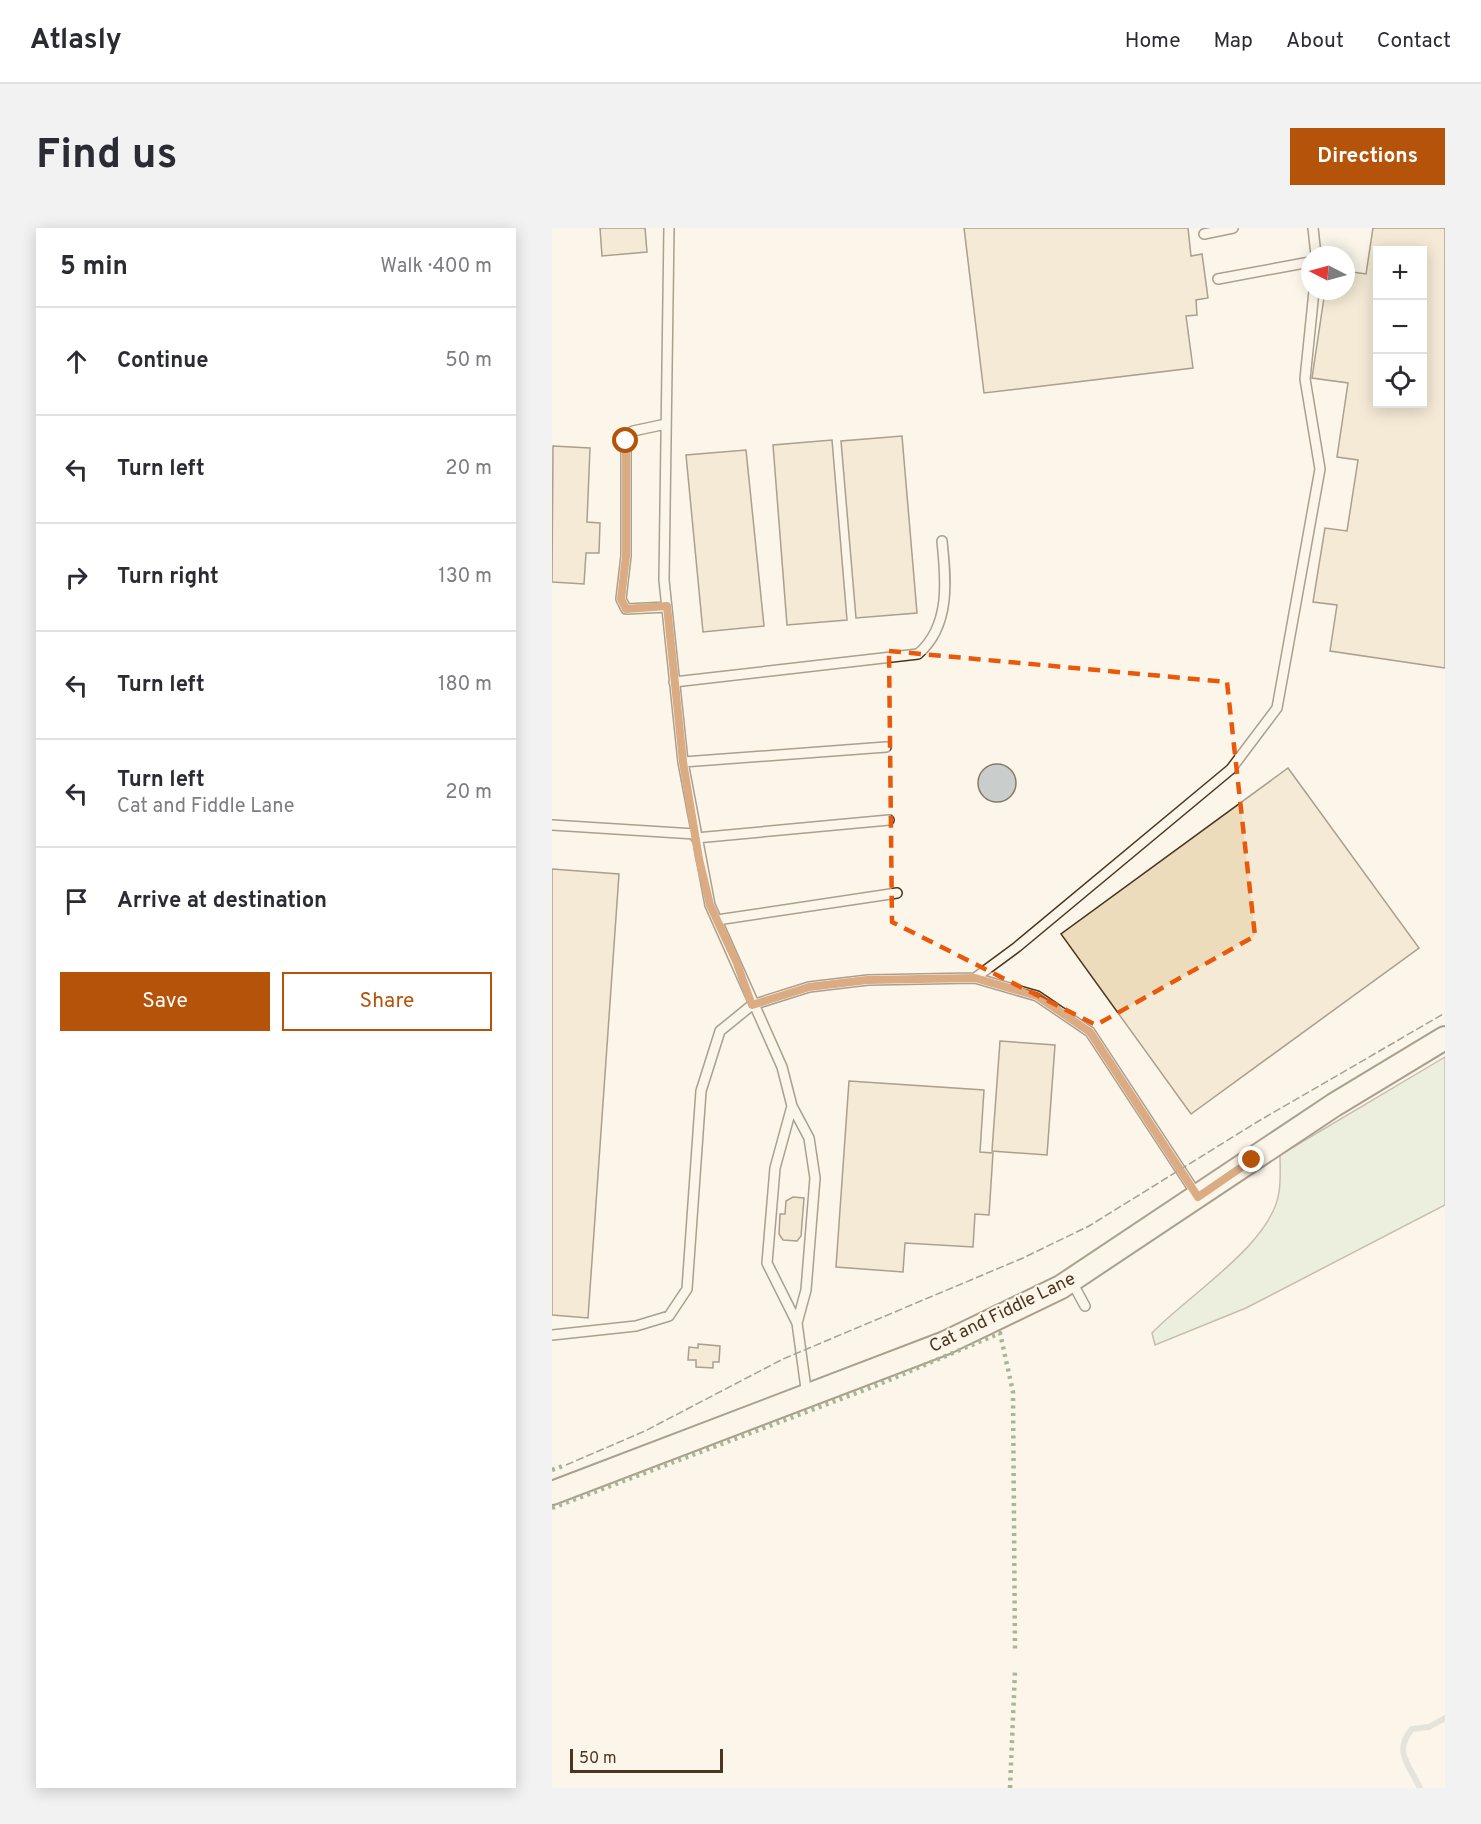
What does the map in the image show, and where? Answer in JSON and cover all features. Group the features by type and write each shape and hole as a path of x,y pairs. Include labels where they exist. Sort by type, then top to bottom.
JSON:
{"street":[{"name":"Cat and Fiddle Lane","path":"552,1493 945,1343 1071,1280 1334,1105 1445,1038"}],"lane":[{"path":"669,228 664,580 683,762 695,836 710,905 752,1005 782,1067 792,1106 809,1138 815,1178 806,1290 797,1323"},
{"path":"1204,234 1233,228"},
{"path":"1313,228 1315,246"},
{"path":"1218,279 1301,263"},
{"path":"975,978 1017,947 1232,769 1276,708 1320,469 1305,379 1313,300"},
{"path":"666,424 633,431 626,441 626,556 621,599 626,609 667,606"},
{"path":"674,682 918,654 927,646 936,628 946,596 942,541"},
{"path":"683,762 886,747"},
{"path":"552,825 695,836 889,820"},
{"path":"717,920 897,893"},
{"path":"552,1335 636,1326 669,1316 687,1289 701,1091 720,1031 752,1005 809,987 867,980 975,978 1037,996 1090,1032 1198,1197"},
{"path":"792,1106 775,1168 767,1263 797,1323 807,1396"},
{"path":"1071,1280 1085,1306"}],"highlighted area":[{"path":"889,651 1227,682 1255,936 1096,1025 892,922"}],"green space":[{"path":"1445,1057 1445,1205 1246,1308 1155,1345 1152,1333 1226,1268 1261,1231 1273,1211 1279,1192 1280,1155"}],"shaded area":[{"path":"997,764 1004,765 1010,770 1015,776 1015,790 1010,796 1004,801 997,802 990,801 984,796 979,790 978,783 979,776 984,770 990,765"}],"building":[{"path":"600,228 645,228 647,252 602,256"},
{"path":"964,228 1188,228 1191,256 1202,254 1208,298 1196,300 1197,315 1186,316 1193,368 984,393"},
{"path":"1373,228 1445,228 1445,668 1330,651 1337,605 1313,602 1325,528 1347,531 1358,460 1337,457 1348,383 1312,378 1324,300 1355,300 1355,272 1366,274"},
{"path":"902,436 917,613 856,618 841,441"},
{"path":"832,440 847,620 787,625 773,445"},
{"path":"553,446 590,448 587,522 600,523 599,553 586,553 584,584 552,582"},
{"path":"746,450 764,626 703,632 686,455"},
{"path":"1288,768 1419,948 1191,1114 1061,934"},
{"path":"552,869 619,874 588,1318 552,1315"},
{"path":"1000,1041 1055,1045 1047,1155 992,1151"},
{"path":"849,1081 984,1090 980,1152 993,1153 989,1215 975,1214 973,1247 905,1243 903,1272 836,1267"},
{"path":"793,1197 804,1198 801,1236 797,1241 783,1240 779,1234 780,1214 785,1214 786,1201"},
{"path":"698,1344 720,1346 719,1362 713,1362 713,1368 696,1367 696,1360 688,1360 689,1347 698,1348"}],"waterway":[{"path":"1420,1788 1403,1751 1406,1737 1412,1729 1429,1727 1445,1718"}],"hedge":[{"path":"552,1508 875,1386 1000,1333 1013,1392 1015,1650"},
{"path":"552,1470 566,1465"},
{"path":"1010,1788 1015,1671"}],"fence":[{"path":"566,1465 645,1431 783,1359 1023,1258 1089,1226 1257,1122 1445,1013"}],"route":[{"path":"626,441 626,556 621,599 626,609 667,606 683,762 699,859 710,905 736,961 752,1005 809,987 867,980 975,978 1037,996 1090,1032 1198,1197 1252,1160"}]}
